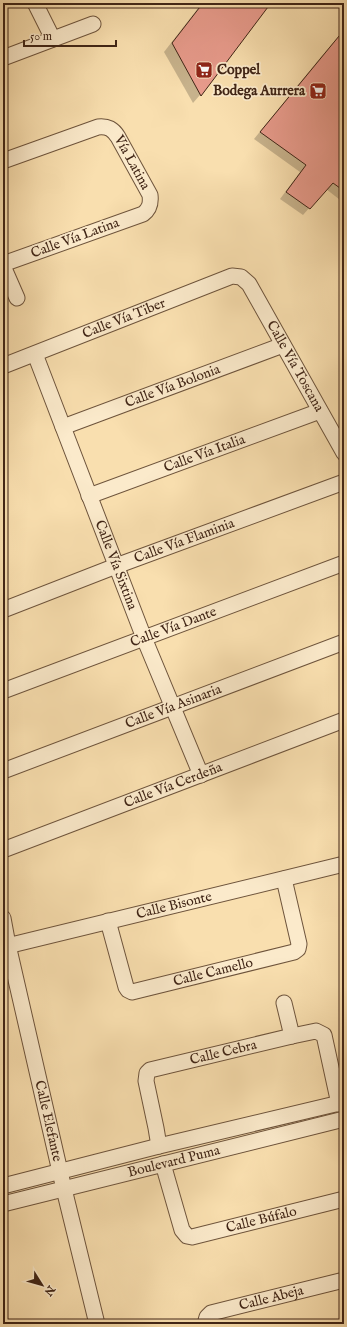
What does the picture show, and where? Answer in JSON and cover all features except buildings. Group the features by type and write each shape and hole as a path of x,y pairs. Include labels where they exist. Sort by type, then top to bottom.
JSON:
{"street":[{"path":"35,3 52,39"},
{"path":"3,58 93,24"},
{"name":"Vía Latina","path":"3,161 98,127 109,128 114,131 118,137 150,195 150,206 147,211"},
{"name":"Calle Vía Latina","path":"3,265 143,214 147,211"},
{"path":"3,265 17,298"},
{"name":"Calle Vía Tiber","path":"3,366 232,276 241,277 246,280"},
{"name":"Calle Vía Toscana","path":"246,280 344,453"},
{"name":"Calle Vía Bolonia","path":"63,427 283,345"},
{"name":"Calle Vía Sixtina","path":"35,354 144,638 201,775"},
{"name":"Calle Vía Italia","path":"90,496 320,412"},
{"name":"Calle Vía Flaminia","path":"3,610 116,566 344,482"},
{"name":"Calle Vía Dante","path":"3,691 344,564"},
{"name":"Calle Vía Asinaria","path":"3,770 344,642"},
{"name":"Calle Vía Cerdeña","path":"3,850 344,720"},
{"name":"Calle Bisonte","path":"6,946 344,864"},
{"name":"Calle Camello","path":"108,921 126,987 132,992 298,950 299,944 284,879"},
{"name":"Calle Elefante","path":"3,918 6,946 97,1324"},
{"path":"284,1003 292,1036"},
{"name":"Calle Cebra","path":"159,1146 146,1077 150,1070 312,1031 320,1032 325,1038 342,1103"},
{"name":"Boulevard Puma","path":"3,1186 159,1146 342,1103"},
{"name":"Boulevard Puma","path":"3,1204 344,1120"},
{"name":"Calle Búfalo","path":"163,1164 182,1230 187,1236 192,1237 344,1200"},
{"name":"Calle Abeja","path":"205,1324 207,1317 212,1313 344,1280"}],"place":[{"name":"Coppel","path":"204,70"},
{"name":"Bodega Aurrera","path":"318,91"}]}
